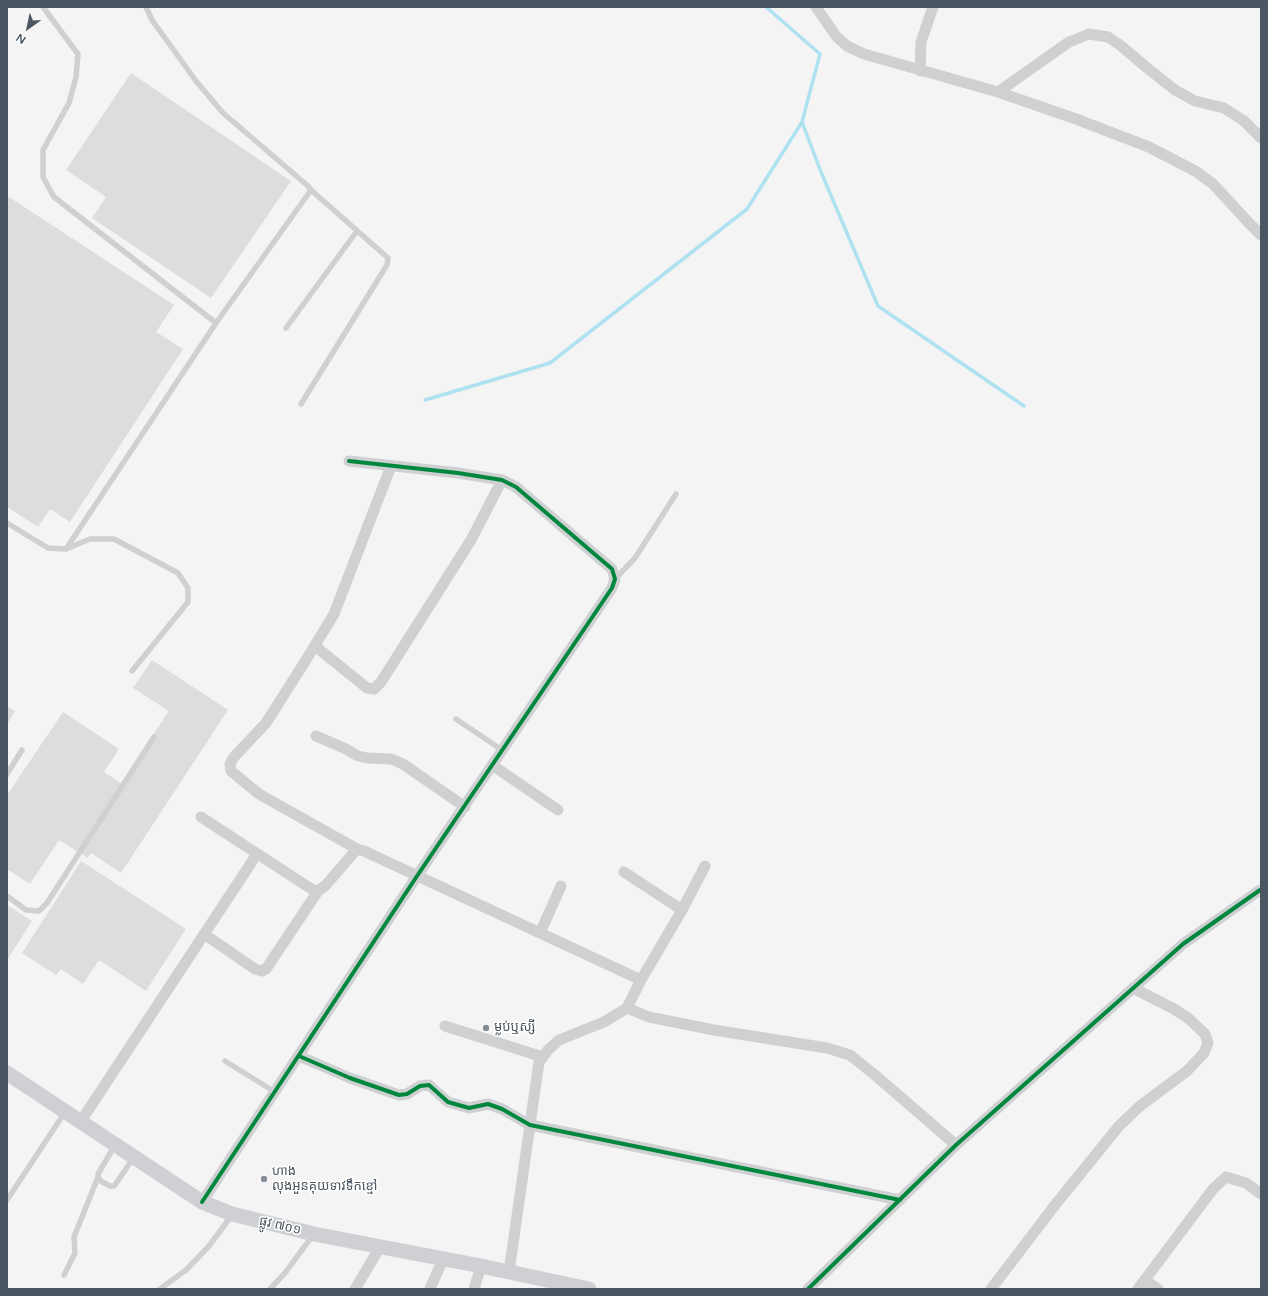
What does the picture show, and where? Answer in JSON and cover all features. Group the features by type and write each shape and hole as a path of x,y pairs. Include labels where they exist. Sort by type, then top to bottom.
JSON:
{"main road":[{"name":"ផ្លូវ ៧០១","path":"7,1073 202,1202 232,1214 314,1234 509,1272 560,1286 589,1289"}],"street":[{"path":"816,7 836,36 847,46 864,54 998,92 1150,147 1197,172 1213,184 1248,223 1261,235"},
{"path":"920,71 921,42 933,7"},
{"path":"998,92 1069,42 1089,34 1108,37 1120,44 1175,90 1195,100 1224,108 1244,121 1261,138"},
{"path":"202,1202 417,876 612,588 615,579 612,569 516,487 502,480 458,473 349,461"},
{"path":"391,466 334,614 266,723 234,757 230,764 231,771 260,794 357,849 641,980"},
{"path":"314,646 367,688 374,689 381,682 471,540 502,480"},
{"path":"316,736 344,748 358,756 366,758 391,759 403,764 464,807"},
{"path":"492,765 558,810"},
{"path":"200,817 313,890 318,891"},
{"path":"204,934 255,969 262,971 266,969 318,891 325,886 357,849"},
{"path":"81,1121 257,854"},
{"path":"509,1272 539,1062 548,1050 559,1040 604,1022 626,1008 682,910 705,866"},
{"path":"624,872 682,910"},
{"path":"540,933 561,886"},
{"path":"808,1289 956,1145 1133,988 1183,944 1260,890"},
{"path":"991,1289 1055,1205 1119,1126 1140,1106 1187,1071 1204,1053 1208,1043 1205,1034 1188,1018 1133,988"},
{"path":"626,1008 649,1017 714,1030 827,1048 850,1055 956,1145"},
{"path":"445,1026 543,1057"},
{"path":"299,1056 350,1078 400,1095 407,1094 420,1086 429,1085 448,1102 469,1108 488,1104 502,1109 530,1124 900,1200"},
{"path":"1158,1289 1142,1285 1213,1189 1226,1177 1246,1184 1261,1194"},
{"path":"355,1289 380,1247"},
{"path":"430,1289 443,1259"},
{"path":"474,1289 481,1266"}],"lane":[{"path":"43,7 78,54 76,77 69,104 43,150 43,177 54,197 216,323"},
{"path":"146,7 152,20 223,114 308,186 388,258 387,265 301,404"},
{"path":"66,549 216,323 311,190"},
{"path":"286,328 357,231"},
{"path":"615,579 634,558 676,494"},
{"path":"7,523 48,548 66,549 90,539 114,539 178,573 188,588 188,602 132,671"},
{"path":"456,719 502,750"},
{"path":"7,896 26,910 38,911 47,903 154,737"},
{"path":"7,774 22,750"},
{"path":"225,1061 275,1092"},
{"path":"7,1200 65,1111"},
{"path":"64,1275 75,1253 74,1237 98,1174 116,1144"},
{"path":"98,1177 104,1183 113,1186 115,1185 134,1156"},
{"path":"160,1289 186,1270 209,1246 232,1214"},
{"path":"270,1289 285,1273 314,1234"}],"building":[{"path":"131,73 291,181 211,298 92,218 106,197 66,170"},
{"path":"9,197 174,305 156,332 183,349 70,522 50,509 38,527 7,507 7,200"},
{"path":"152,660 228,710 121,873 91,853 88,858 59,840 30,884 7,869 7,795 63,712 119,749 104,772 121,783 169,711 133,688"},
{"path":"7,706 15,711 7,724"},
{"path":"81,861 186,929 146,991 99,960 83,984 61,969 56,975 22,953"},
{"path":"7,905 32,921 7,960"}],"waterway":[{"path":"425,400 550,363 747,209 802,122 820,54 766,7"},
{"path":"802,122 821,172 878,306 1024,406"}],"cycle path":[{"path":"202,1202 417,876 612,588 615,579 612,569 516,487 502,480 458,473 349,461"},
{"path":"808,1289 956,1145 1183,944 1260,890"},
{"path":"299,1056 350,1078 399,1095 407,1094 420,1086 429,1085 448,1102 469,1108 488,1104 502,1109 530,1125 900,1200"}],"place":[{"name":"ម្លប់ឬស្សី","path":"486,1028"},
{"name":"ហាង លុងអួនគុយទាវទឹកខ្មៅ","path":"264,1179"}]}
